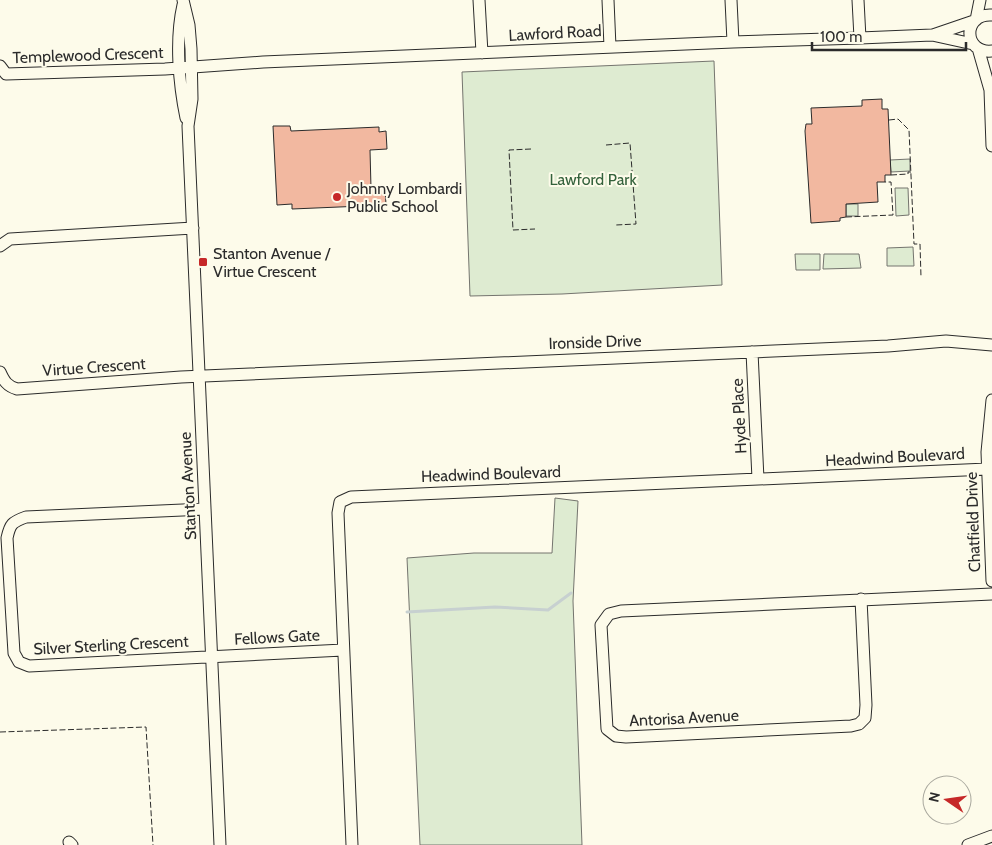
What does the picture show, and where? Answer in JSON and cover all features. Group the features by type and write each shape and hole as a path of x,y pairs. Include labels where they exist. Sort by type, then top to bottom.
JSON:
{"street":[{"name":"Stanton Avenue","path":"184,0 178,25 192,100 188,126 220,845"},
{"path":"479,0 482,53"},
{"path":"608,0 610,47"},
{"path":"731,0 733,42"},
{"path":"858,0 860,38"},
{"path":"980,0 970,34 991,87 992,146"},
{"name":"Lawford Road","path":"932,35 984,16 992,15"},
{"name":"Lawford Road","path":"186,67 610,47 932,35 976,46 984,51 992,51"},
{"name":"Templewood Crescent","path":"0,66 6,74 186,67"},
{"path":"0,246 10,239 192,228"},
{"name":"Ironside Drive","path":"199,376 888,346 946,341 992,345"},
{"name":"Hyde Place","path":"752,352 758,479"},
{"name":"Virtue Crescent","path":"0,372 5,382 10,387 17,389 199,376"},
{"name":"Chatfield Drive","path":"992,400 987,469 992,582"},
{"name":"Headwind Boulevard","path":"352,845 338,513 340,502 351,497 987,469"},
{"name":"Silver Sterling Crescent","path":"205,508 26,517 14,521 9,528 7,538 14,653 19,662 29,666 212,656"},
{"name":"Antorisa Avenue","path":"861,599 866,705 865,718 859,724 851,726 626,737 616,736 607,729 601,625 609,614 621,611 861,599 992,594"},
{"name":"Fellows Gate","path":"212,656 343,650"},
{"path":"968,845 992,836"}],"green space":[{"name":"Lawford Park","path":"714,61 722,285 562,294 470,296 462,72"},
{"path":"910,159 910,171 891,172 890,160"},
{"path":"895,188 908,188 909,215 896,216"},
{"path":"846,204 858,204 858,216 846,216"},
{"path":"913,247 914,266 887,266 887,248"},
{"path":"795,254 820,254 820,270 796,270"},
{"path":"824,254 859,254 861,268 823,269"},
{"path":"555,498 578,501 573,601 582,845 420,845 407,558 474,553 552,553"}],"building":[{"path":"882,99 882,109 888,109 891,175 885,175 885,182 877,182 878,202 846,204 846,217 840,218 840,221 811,223 805,131 806,124 812,124 811,108 862,106 862,100"},
{"path":"273,126 290,126 291,131 379,127 379,132 386,131 387,149 370,150 371,188 385,187 386,205 292,209 292,204 277,205"}],"waterway":[{"path":"407,612 495,607 548,610 571,593"}],"fence":[{"path":"889,120 898,119 909,130 914,244 920,244 921,277"},
{"path":"606,145 630,143 636,224 616,225"},
{"path":"531,149 509,150 513,230 535,229"},
{"path":"891,175 908,174 908,172 911,172"},
{"path":"846,217 893,215 891,182 885,182"},
{"path":"0,732 146,727 153,845"}],"place":[{"name":"Johnny Lombardi Public School","path":"337,197"},
{"name":"Stanton Avenue / Virtue Crescent","path":"203,262"}]}
